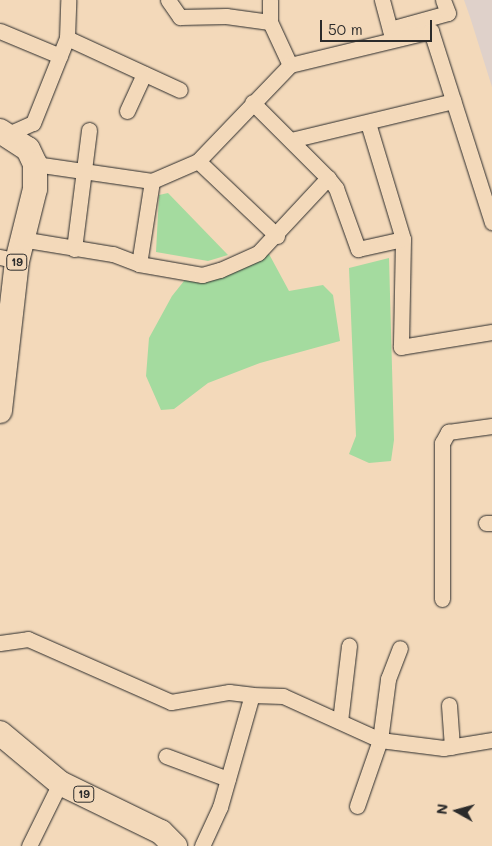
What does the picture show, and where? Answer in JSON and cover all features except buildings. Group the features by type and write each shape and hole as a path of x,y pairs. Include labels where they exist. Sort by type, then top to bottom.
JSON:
{"main road":[{"path":"4,133 28,148 35,164"},
{"name":"19","path":"0,411 13,252 35,189 35,164"},
{"name":"19","path":"0,733 60,784 161,832 175,846"}],"street":[{"path":"4,133 33,123 67,38 68,0"},
{"path":"168,0 180,17 226,16 270,22"},
{"path":"270,0 270,22 290,65"},
{"path":"382,0 391,35"},
{"path":"35,164 152,181 198,160 252,102 290,65 391,35 448,13 444,0"},
{"path":"0,31 60,56"},
{"path":"391,35 431,32 453,101 487,187 492,222"},
{"path":"67,38 180,90"},
{"path":"127,111 144,74"},
{"path":"291,140 453,101"},
{"path":"252,102 336,188 358,250 403,239"},
{"path":"368,123 403,239 401,346 492,332"},
{"path":"74,248 89,130"},
{"path":"198,160 277,236"},
{"path":"13,252 74,248 113,254 139,264 202,275 258,253 277,236 328,178"},
{"path":"139,264 152,181"},
{"path":"442,599 442,444 448,432 492,426"},
{"path":"0,642 28,639 171,702 229,692 252,696 283,696 380,740 452,747 492,740"},
{"path":"340,721 349,646"},
{"path":"357,806 380,740 388,679 400,648"},
{"path":"202,846 228,779 252,696"},
{"path":"449,705 452,747"},
{"path":"166,756 228,779"},
{"path":"29,846 60,784"}],"shaded area":[{"path":"464,0 492,0 492,87 470,17"}],"green space":[{"path":"168,193 228,255 208,261 156,252 159,195"},
{"path":"269,254 289,291 323,285 333,295 340,341 260,363 208,383 174,409 161,410 146,376 149,338 172,296 188,276"},
{"path":"389,258 394,440 391,461 369,463 349,454 356,436 349,268"}]}
